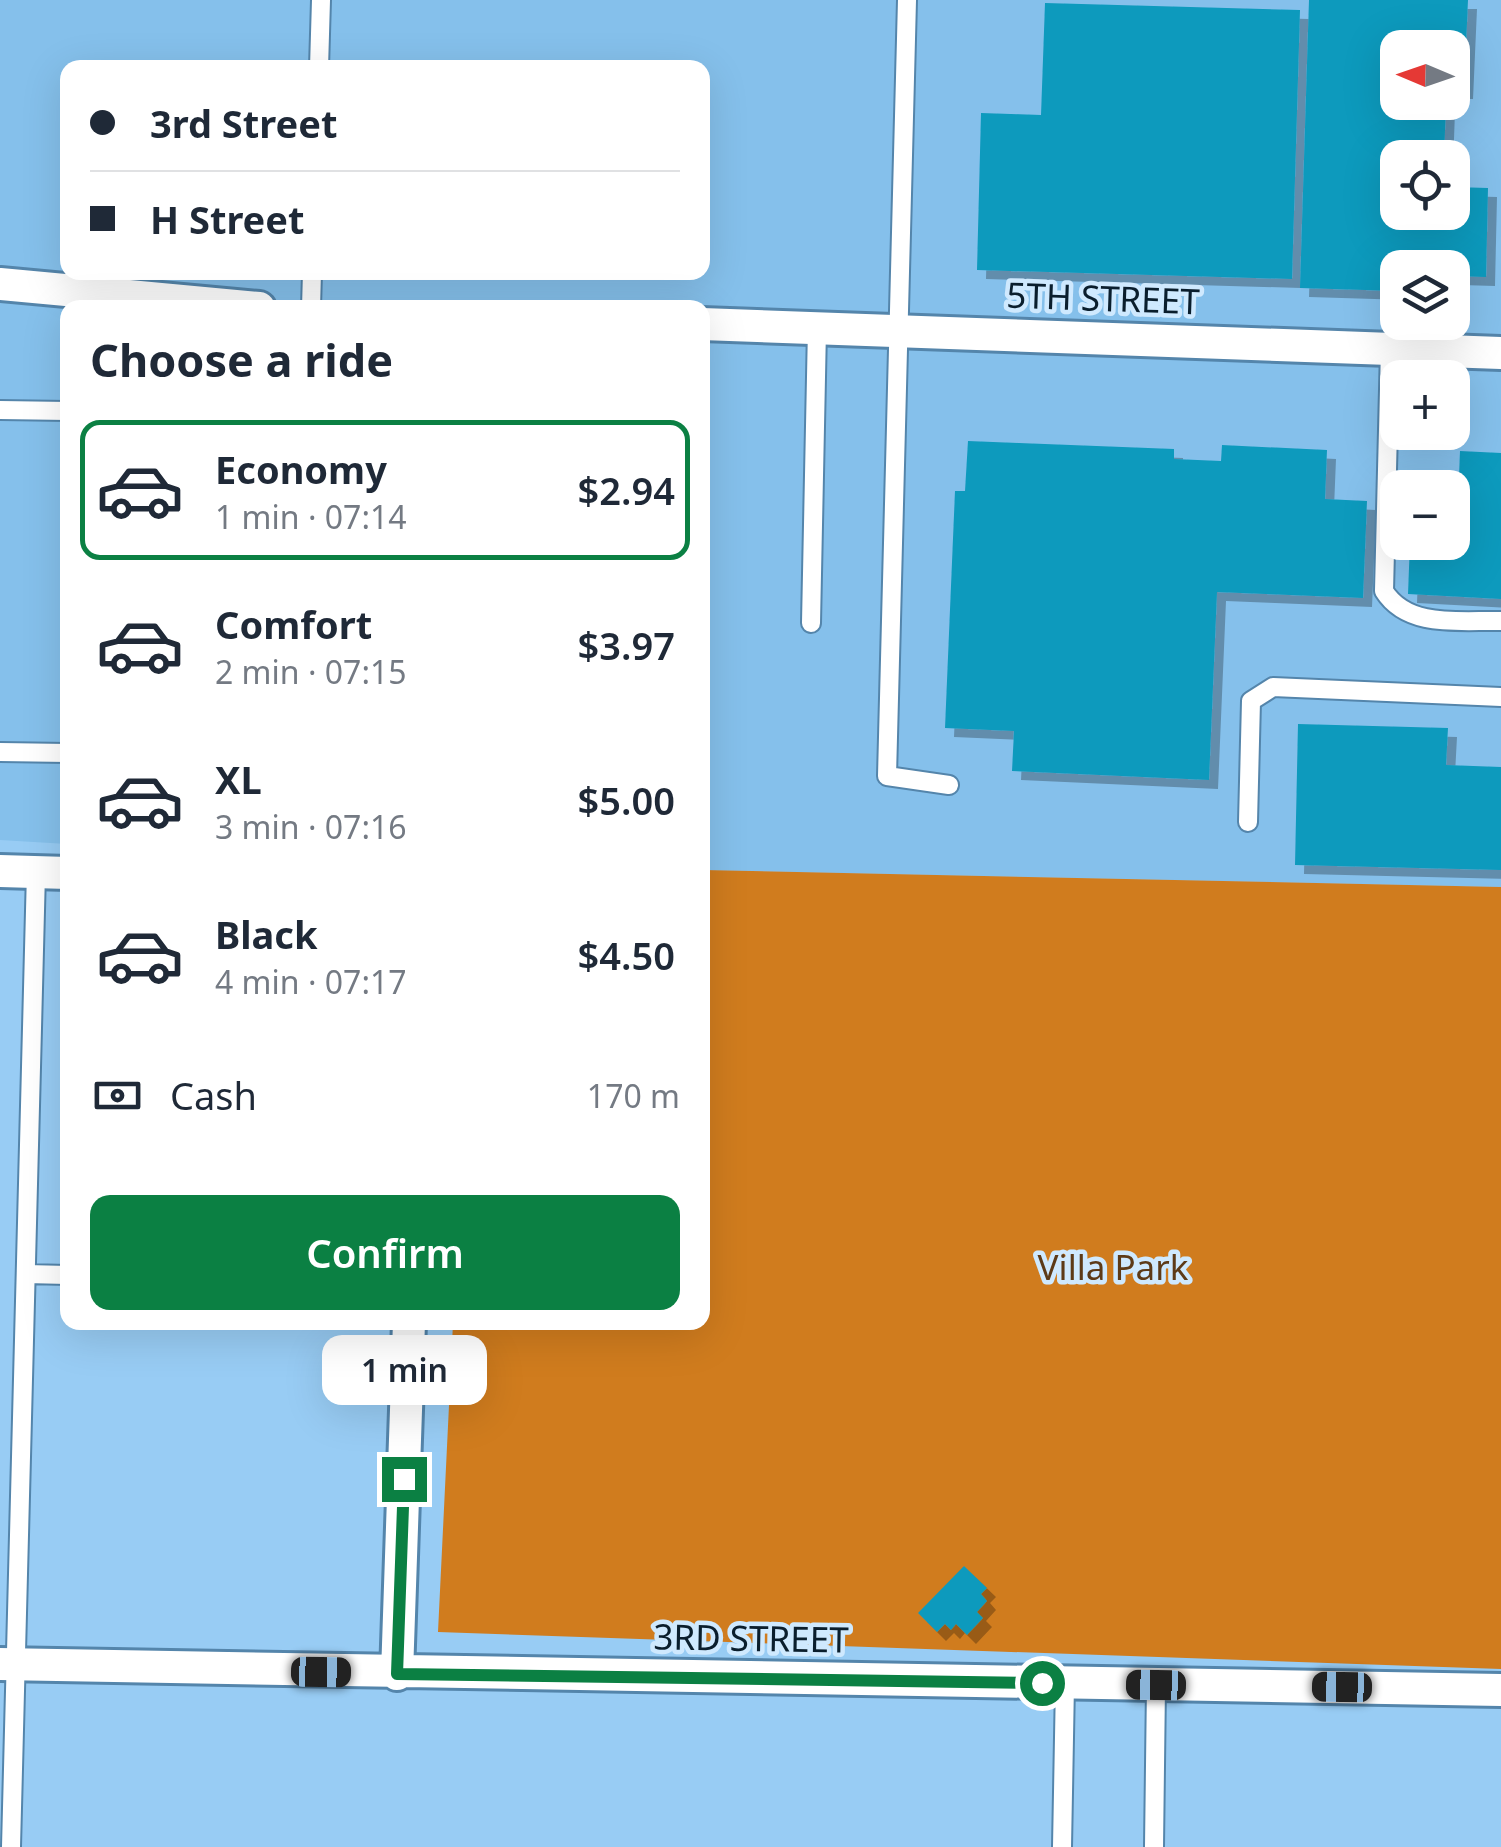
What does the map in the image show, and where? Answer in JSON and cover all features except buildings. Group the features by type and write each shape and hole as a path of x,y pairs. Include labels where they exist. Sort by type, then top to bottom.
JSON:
{"street":[{"path":"0,284 151,300"},
{"name":"5TH STREET","path":"710,324 1501,353"},
{"path":"0,870 52,873"},
{"path":"397,1674 409,1330"},
{"name":"3RD STREET","path":"8,1664 397,1674 1501,1690"}],"lane":[{"path":"319,60 321,0"},
{"path":"907,0 887,776 949,786"},
{"path":"811,623 817,328"},
{"path":"1390,349 1384,591 1393,605 1418,617 1501,621"},
{"path":"0,410 60,411"},
{"path":"1248,822 1250,701 1273,687 1501,697"},
{"path":"0,752 60,754"},
{"path":"11,1847 8,1664 26,1274 52,873"},
{"path":"26,1274 60,1275"},
{"path":"1062,1847 1066,1683"},
{"path":"1154,1847 1156,1685"}],"shaded area":[{"path":"0,0 1501,0 1501,887 710,870 710,300 60,300 60,844 0,840"}],"green space":[{"name":"Villa Park","path":"710,870 1501,887 1501,1669 438,1632 453,1330 710,1330"}],"route":[{"path":"404,1479 397,1674 1042,1683"}]}
